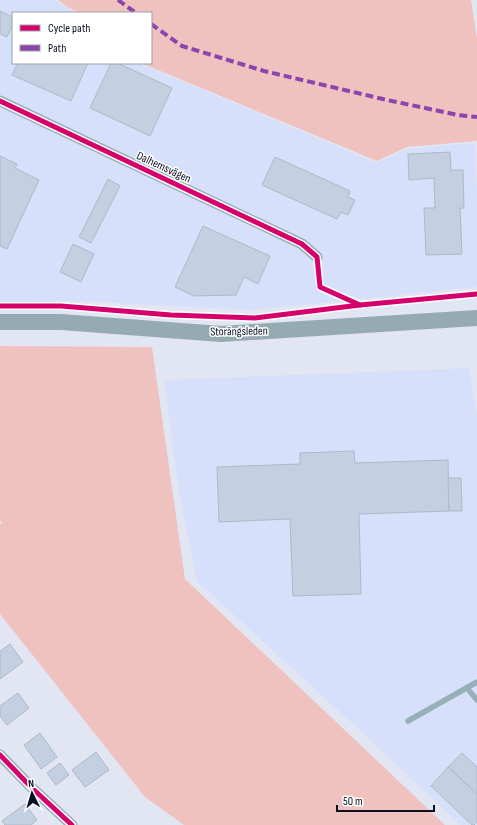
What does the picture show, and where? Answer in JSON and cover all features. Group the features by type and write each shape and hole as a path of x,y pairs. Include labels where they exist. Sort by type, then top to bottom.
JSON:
{"main road":[{"name":"Storängsleden","path":"0,322 61,322 220,334 477,318"}],"street":[{"name":"Dalhemsvägen","path":"0,101 302,244 317,257"},
{"path":"0,755 33,790 72,825"}],"lane":[{"path":"408,721 477,682"},
{"path":"467,688 477,700"}],"shaded area":[{"path":"0,0 56,0 66,8 75,12 12,12 12,64 140,64 377,163 407,149 475,143 477,195 477,287 253,310 78,301 0,303"},
{"path":"58,0 471,0 477,38 477,141 407,147 377,161 143,64 152,64 152,12 78,12 67,7"},
{"path":"0,346 152,347 185,579 445,825 184,825 145,797 0,614 0,524 2,524 0,520"},
{"path":"469,368 477,415 477,825 460,825 353,724 197,581 179,492 164,380"}],"building":[{"path":"0,11 12,17 12,25 7,37 0,34"},
{"path":"18,64 88,64 71,101 12,75"},
{"path":"111,64 119,64 172,88 150,136 90,108"},
{"path":"450,152 451,170 463,170 464,208 460,208 462,254 426,255 424,208 435,208 434,178 409,180 408,154"},
{"path":"0,156 17,164 15,168 39,180 7,249 0,246"},
{"path":"275,157 350,191 348,197 355,200 348,215 341,212 337,219 262,185"},
{"path":"108,179 120,186 91,243 79,237"},
{"path":"203,226 270,256 258,284 244,277 236,295 194,296 175,287"},
{"path":"73,244 94,254 81,282 60,272"},
{"path":"354,451 355,463 448,460 449,511 359,514 361,594 293,596 290,519 219,522 217,467 300,464 300,453"},
{"path":"448,478 461,478 462,511 449,511"},
{"path":"10,644 23,662 0,679 0,651"},
{"path":"18,693 29,708 7,725 0,716 0,706"},
{"path":"40,733 57,757 41,769 24,745"},
{"path":"96,752 109,770 85,787 72,770"},
{"path":"462,753 477,767 477,794 448,767"},
{"path":"60,763 69,775 56,785 47,773"},
{"path":"448,767 477,794 477,822 474,825 472,825 431,786"},
{"path":"25,804 37,820 31,825 5,825 2,821"}],"marked path":[{"path":"118,0 135,12"},
{"path":"152,25 182,46 264,71 387,100 458,115 477,117"}],"cycle path":[{"path":"0,101 302,244 317,257 320,287 360,305"},
{"path":"0,306 61,306 171,315 255,318 360,305 477,294"},
{"path":"0,755 33,789 72,825"}]}
